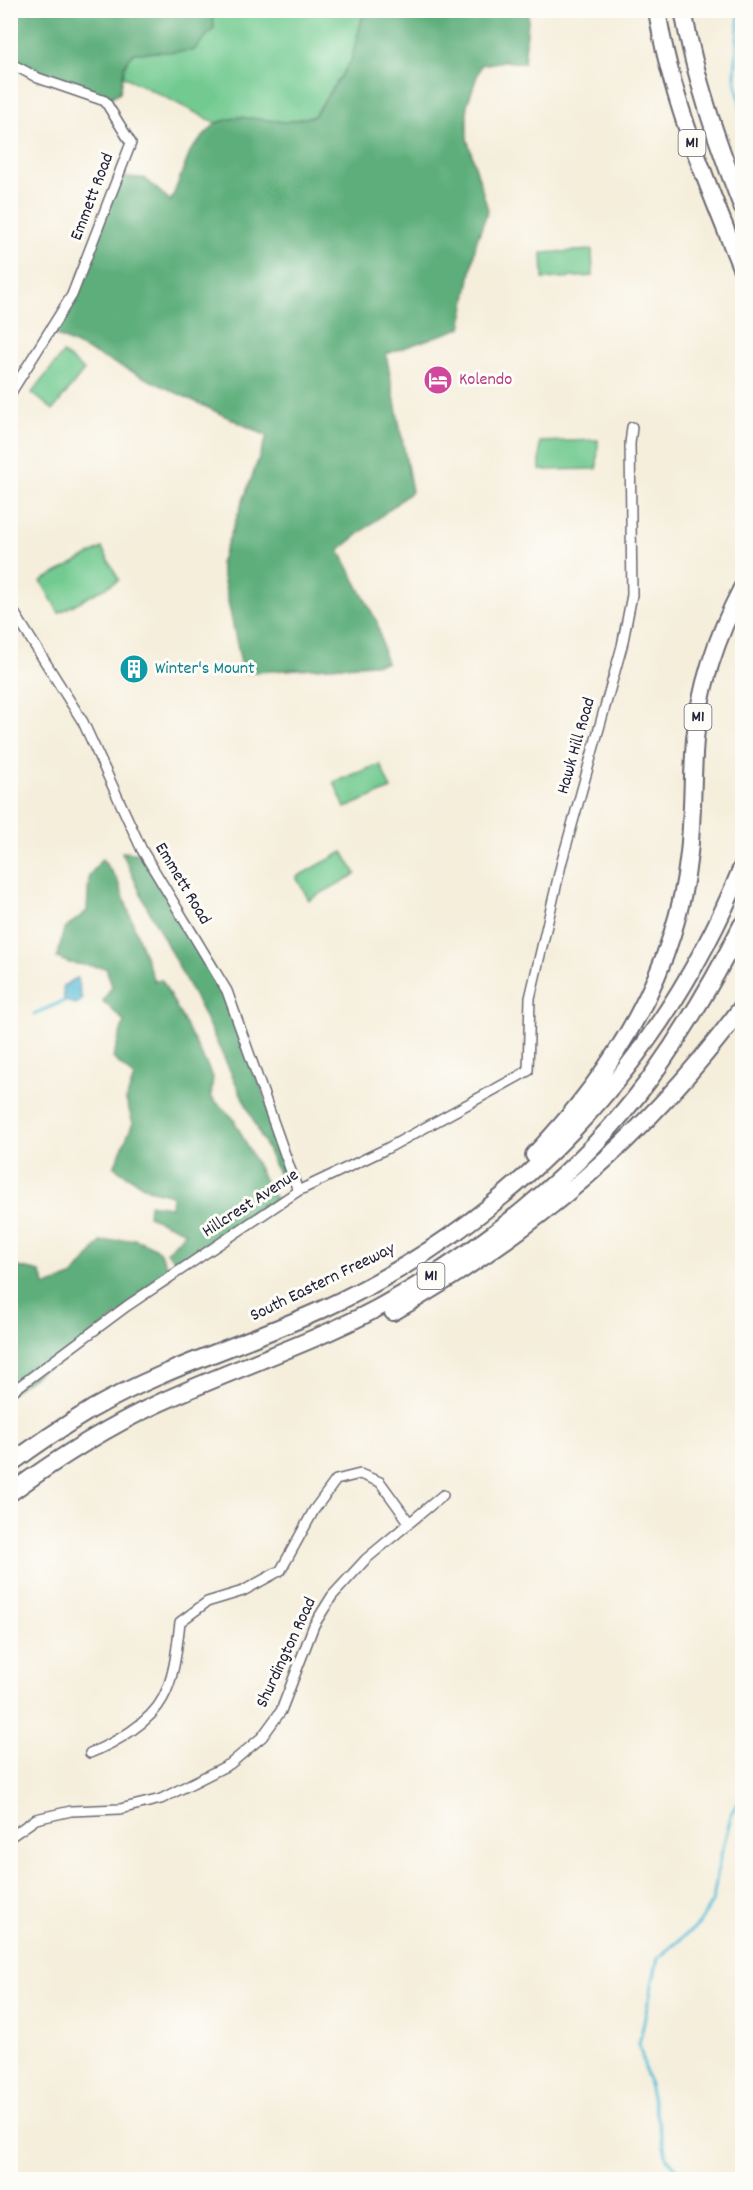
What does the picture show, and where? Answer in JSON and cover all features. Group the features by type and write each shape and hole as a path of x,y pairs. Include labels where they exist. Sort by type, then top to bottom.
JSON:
{"highway":[{"name":"M1","path":"657,10 674,89 701,167 742,270"},
{"name":"M1","path":"683,10 689,46 705,103 742,206"},
{"name":"M1","path":"470,1224 588,1095 639,1015 667,950 678,913 689,854 695,738 701,695 712,654 742,588"},
{"name":"South Eastern Freeway","path":"10,1464 93,1408 147,1382 321,1310 373,1285 470,1224 560,1145 599,1103 637,1055 701,958 742,867"},
{"name":"M1","path":"10,1493 102,1432 157,1404 376,1309 477,1245 522,1210 608,1129 648,1082 720,969 742,925"},
{"path":"157,1404 326,1345 381,1318 484,1257 533,1221 627,1140 672,1095 742,1007"}],"street":[{"name":"Emmett Road","path":"10,63 38,78 105,101 131,143 72,295 10,394"},
{"name":"Hawk Hill Road","path":"528,1071 530,998 562,861 622,646 632,595 630,444 632,427"},
{"name":"Emmett Road","path":"10,606 83,722 142,850 227,991 298,1191"},
{"name":"Hillcrest Avenue","path":"10,1393 127,1306 298,1191 386,1149 528,1071"},
{"path":"90,1753 109,1746 134,1730 163,1699 174,1661 180,1622 207,1602 243,1591 280,1570 314,1510 336,1480 360,1474 380,1482 409,1522"},
{"name":"Shurdington Road","path":"10,1837 36,1819 71,1811 120,1809 161,1798 230,1764 262,1737 281,1711 314,1625 332,1596 366,1558 443,1495"}],"green space":[{"path":"10,11 212,11 214,28 193,51 134,53 125,64 120,92 105,101 11,63"},
{"path":"212,11 364,11 351,61 314,116 286,122 239,117 216,123 123,76 125,64 134,53 193,51 214,28"},
{"path":"364,11 529,11 524,63 504,61 481,65 467,105 467,138 488,210 476,243 461,328 386,354 412,491 339,550 377,622 386,663 243,673 220,563 267,436 49,332 72,295 118,177 144,178 171,201 191,150 216,123 239,117 286,122 314,116 351,61"},
{"path":"592,250 593,276 543,279 542,253"},
{"path":"63,353 84,370 53,410 32,393"},
{"path":"598,440 597,469 540,470 540,442"},
{"path":"102,548 119,580 59,613 41,581"},
{"path":"380,764 391,789 345,808 334,782"},
{"path":"122,852 145,854 227,991 292,1174 282,1181 201,1009 145,903"},
{"path":"343,852 356,874 309,900 296,877"},
{"path":"102,859 117,879 154,981 162,980 213,1077 211,1097 233,1118 270,1191 280,1203 211,1250 206,1243 175,1261 167,1252 186,1232 148,1216 149,1204 171,1207 172,1195 148,1189 114,1167 133,1123 126,1100 134,1077 113,1058 124,1021 103,1001 112,986 106,968 70,963 57,958 64,929 87,911 89,876"},
{"path":"134,1239 159,1252 171,1277 11,1393 10,1265 40,1272 46,1286 72,1277 101,1242"}],"water":[{"path":"77,978 82,1000 76,1004 64,1001 63,986"}],"waterway":[{"path":"739,10 735,77 742,113"},
{"path":"34,1014 64,1001"},
{"path":"686,2180 667,2158 639,2044 658,1958 699,1924 713,1900 719,1863 732,1812 742,1798"}],"place":[{"name":"Kolendo","path":"438,380"},
{"name":"Winter's Mount","path":"134,669"}]}
